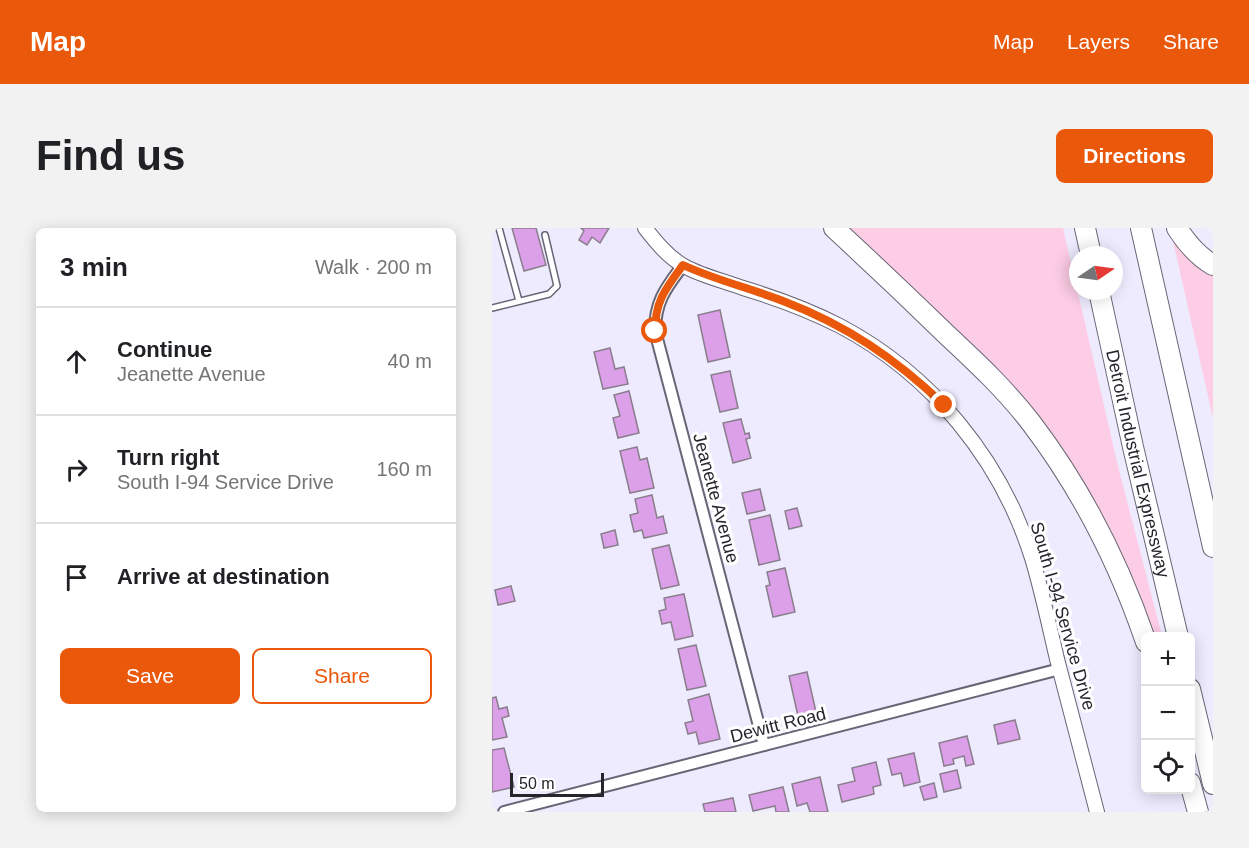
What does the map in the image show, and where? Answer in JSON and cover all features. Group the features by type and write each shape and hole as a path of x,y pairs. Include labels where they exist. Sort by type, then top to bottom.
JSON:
{"highway":[{"path":"834,228 983,369 1032,424 1083,500 1105,541 1124,582 1142,632"},
{"path":"1085,228 1089,246"},
{"path":"1141,228 1213,547"},
{"path":"1155,228 1213,485"},
{"path":"1177,228 1184,239 1213,265"},
{"name":"Detroit Industrial Expressway","path":"1101,300 1177,632"},
{"path":"1195,706 1213,784"},
{"path":"1194,794 1198,812"}],"street":[{"name":"South I-94 Service Drive","path":"645,228 659,245 683,265 781,300 841,326 898,364 944,405 980,452 1014,512 1032,557 1097,812"},
{"name":"Jeanette Avenue","path":"683,265 658,302 655,331 764,745"},
{"name":"Dewitt Road","path":"504,812 1060,669"}],"lane":[{"path":"499,228 519,301"},
{"path":"492,308 549,294 557,286 544,236"}],"shaded area":[{"path":"844,228 1063,228 1069,254 1069,300 1080,300 1118,466 1161,632 1149,632 1079,480"},
{"path":"1176,239 1213,273 1213,418 1173,241"}],"building":[{"path":"512,228 536,228 546,265 524,271"},
{"path":"581,228 609,228 600,243 592,237 587,245 579,240 584,231"},
{"path":"720,310 730,357 708,362 698,315"},
{"path":"610,348 615,369 624,367 628,384 603,389 594,352"},
{"path":"730,371 738,408 720,412 711,375"},
{"path":"629,391 639,433 618,438 613,418 620,416 614,395"},
{"path":"741,419 745,434 749,433 750,438 746,439 751,458 733,463 723,423"},
{"path":"637,447 640,460 647,458 654,488 630,493 620,451"},
{"path":"760,489 765,510 747,514 742,493"},
{"path":"652,495 657,518 663,516 667,533 644,538 642,530 634,532 630,515 638,513 635,499"},
{"path":"797,508 802,526 789,529 785,511"},
{"path":"770,515 780,560 759,565 749,520"},
{"path":"615,530 618,545 604,548 601,534"},
{"path":"669,545 679,585 661,589 652,549"},
{"path":"785,568 795,612 773,617 766,586 770,585 767,572"},
{"path":"511,586 515,601 498,605 495,590"},
{"path":"684,594 693,636 675,640 671,622 662,624 659,611 666,609 664,598"},
{"path":"696,645 706,686 687,690 678,649"},
{"path":"807,672 816,712 798,716 789,676"},
{"path":"709,694 720,739 699,744 696,732 688,734 685,723 693,721 688,700"},
{"path":"496,697 499,709 507,707 509,716 502,718 507,737 492,740 492,698"},
{"path":"1015,720 1020,739 998,744 994,725"},
{"path":"967,736 974,764 966,766 964,756 953,759 954,764 944,766 939,743"},
{"path":"504,748 514,787 492,792 492,750"},
{"path":"914,753 920,782 904,786 901,773 892,775 888,759"},
{"path":"876,762 881,785 873,787 874,794 842,802 838,785 855,781 852,768"},
{"path":"957,770 961,788 944,792 940,774"},
{"path":"820,777 828,812 810,812 807,803 797,806 792,784"},
{"path":"934,783 937,797 924,800 920,787"},
{"path":"783,787 789,812 776,812 775,806 753,811 749,795"},
{"path":"733,798 736,812 705,812 703,804"}],"route":[{"path":"655,331 658,302 683,265 781,300 841,326 898,364 944,405"}]}
